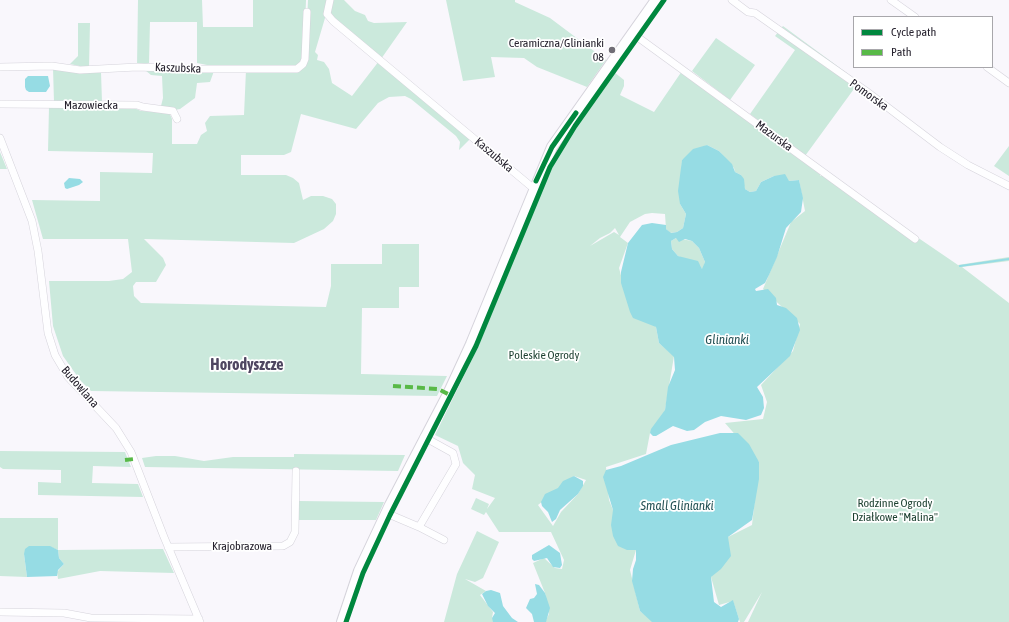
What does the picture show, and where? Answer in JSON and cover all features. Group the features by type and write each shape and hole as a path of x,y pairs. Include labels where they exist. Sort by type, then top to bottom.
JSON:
{"street":[{"name":"Kaszubska","path":"330,0 327,14 340,27 534,188"},
{"path":"342,622 359,571 386,513 471,344 552,147 656,0"},
{"name":"Pomorska","path":"732,0 748,12 755,13 866,91 940,147 968,165 1009,186"},
{"path":"891,0 914,16"},
{"name":"Kaszubska","path":"0,68 52,66 80,70 137,67 195,69 297,69 303,64 305,59 307,12"},
{"name":"Mazurska","path":"632,33 915,239"},
{"path":"987,68 1009,83"},
{"name":"Mazowiecka","path":"0,104 137,105 173,111 177,119"},
{"name":"Budowlana","path":"0,138 32,221 38,251 48,333 55,355 72,381 116,428 134,459 168,547 200,621"},
{"path":"419,527 456,464 453,453 424,437"},
{"name":"Krajobrazowa","path":"168,547 283,546 290,542 296,532 296,471"},
{"path":"386,513 419,527 444,540"},
{"path":"0,612 64,613 91,620 200,621"}],"green space":[{"path":"138,0 202,0 203,27 253,27 253,0 306,0 304,55 298,66 212,66 197,63 197,22 150,22 149,63 137,66"},
{"path":"308,0 328,0 325,18 315,52 318,55 317,60 324,62 329,69 332,83 352,96 379,61 472,137 459,150 460,142 456,136 411,99 405,96 389,97 378,103 356,129 301,114 291,152 284,155 241,155 241,175 286,175 293,178 299,183 303,200 311,196 323,196 332,199 336,204 336,214 333,221 324,229 294,243 144,239 163,258 166,265 156,282 136,282 133,286 134,296 141,303 326,307 331,286 331,264 382,264 382,244 419,244 419,287 399,287 399,308 362,308 361,374 447,376 437,396 91,391 80,380 63,356 53,326 49,281 109,281 123,279 132,272 128,239 43,239 32,200 100,201 100,172 152,173 153,153 48,151 49,107 134,108 141,111 169,112 172,119 172,144 197,144 201,135 207,131 205,123 210,116 244,115 246,70 305,66"},
{"path":"333,0 344,0 355,11 365,15 368,21 374,23 407,22 381,59 334,18 330,11"},
{"path":"446,0 515,0 515,2 550,18 606,60 587,87 537,67 524,58 491,57 495,77 463,81"},
{"path":"78,23 90,23 89,68 70,64 78,56"},
{"path":"783,26 859,82 805,156 750,114 795,50 775,36"},
{"path":"716,38 755,65 730,100 692,71"},
{"path":"53,68 101,72 102,102 54,102"},
{"path":"145,70 214,71 210,82 197,83 195,98 180,109 175,110 161,106 163,98 162,76 151,75"},
{"path":"682,71 821,174 820,176 826,175 958,265 1009,257 1009,261 962,267 1009,303 1009,622 748,622 762,592 744,622 740,622 733,601 719,605 711,577 728,537 752,525 759,462 725,423 763,419 767,402 761,385 793,351 800,324 763,289 791,222 805,211 799,180 789,181 774,176 761,182 756,191 750,192 745,189 741,175 735,172 734,168 719,151 707,145 682,160 680,204 686,214 683,228 677,232 670,233 666,229 665,214 645,214 630,222 620,237 628,243 619,268 628,302 656,327 659,343 674,356 664,416 650,433 646,454 606,467 609,500 613,510 636,550 630,570 640,611 654,622 545,622 549,614 545,593 533,563 544,558 555,568 562,569 564,560 551,532 499,532 486,512 484,515 471,509 476,498 489,504 487,509 495,498 472,489 475,475 463,463 458,446 435,435 478,347 551,169 564,145 614,72 624,80 624,86 620,95 654,112","holes":["615,228 619,235 614,232 590,246","574,476 586,480 578,494 561,512 553,526 538,505"]},
{"path":"1009,146 1009,176 994,166"},
{"path":"0,152 7,169 0,169"},
{"path":"676,238 692,241 699,248 705,262 702,270 700,265 678,256 672,249 671,241"},
{"path":"0,451 125,452 131,467 93,466 92,483 138,484 143,497 38,495 38,482 61,483 61,470 3,469 0,467"},
{"path":"294,454 405,455 398,471 145,467 142,458 175,456 204,461 233,457 294,457"},
{"path":"298,501 384,502 376,520 298,520"},
{"path":"0,518 58,518 58,550 48,546 24,554 27,577 0,576"},
{"path":"477,531 499,542 483,578 475,582 465,579 486,591 480,595 493,612 492,618 495,622 444,622 457,574"},
{"path":"163,549 174,573 100,571 58,579 57,572 64,564 59,558 58,550"}],"water":[{"path":"28,76 48,76 50,86 46,92 29,92 25,87 25,79"},
{"name":"Glinianki","path":"707,145 719,151 732,164 735,172 741,175 744,179 745,189 750,192 756,191 761,182 774,176 785,174 789,181 799,180 803,198 801,212 786,228 777,257 765,283 755,289 756,291 768,289 776,298 777,305 786,308 797,318 800,330 790,356 757,387 763,397 764,408 761,415 746,420 721,416 705,422 694,430 687,431 673,426 656,436 653,436 650,433 651,429 665,410 668,387 675,370 674,357 659,343 656,327 633,318 621,283 621,272 628,243 642,225 652,223 666,225 666,229 671,233 677,232 683,228 686,214 680,204 678,191 682,160 693,149","holes":["676,238 679,242 685,239 692,241 699,248 705,262 702,269 698,261 678,256 672,249 671,241"]},
{"path":"69,178 80,179 83,182 67,189 65,188 64,183"},
{"name":"Small Glinianki","path":"720,433 738,433 749,444 759,462 759,479 752,520 728,537 731,556 721,569 711,577 714,602 721,607 733,600 739,619 738,622 652,622 640,611 632,581 633,569 636,560 636,550 627,550 618,546 613,536 611,525 613,510 603,477 606,470 621,466 671,445"},
{"path":"574,476 583,481 583,486 578,494 560,510 556,519 552,522 548,512 542,506 541,502 545,494 558,488 563,481"},
{"path":"549,545 560,553 562,565 560,568 553,567 547,558 534,561 532,559 532,555"},
{"path":"29,546 50,546 58,550 59,558 64,564 58,570 57,576 27,577 24,554 25,549"},
{"path":"535,584 539,585 545,593 550,608 546,622 534,622 532,614 526,608 530,599 534,598 537,594"},
{"path":"491,590 500,593 503,606 512,618 518,622 493,622 492,618 495,613 488,606 482,594"}],"waterway":[{"path":"960,266 1009,259"}],"marked path":[{"path":"393,386 438,389 448,394"},
{"path":"125,460 134,459"}],"cycle path":[{"path":"346,622 363,573 390,515 476,346 550,167 575,126 664,0"},
{"path":"536,181 552,147 576,113"}],"place":[{"name":"Ceramiczna/Glinianki 08","path":"612,50"}],"district":[{"name":"Horodyszcze","path":"247,365"}],"park label":[{"name":"Poleskie Ogrody","path":"544,355"},
{"name":"Rodzinne Ogrody Działkowe \"Malina\"","path":"895,510"}]}
